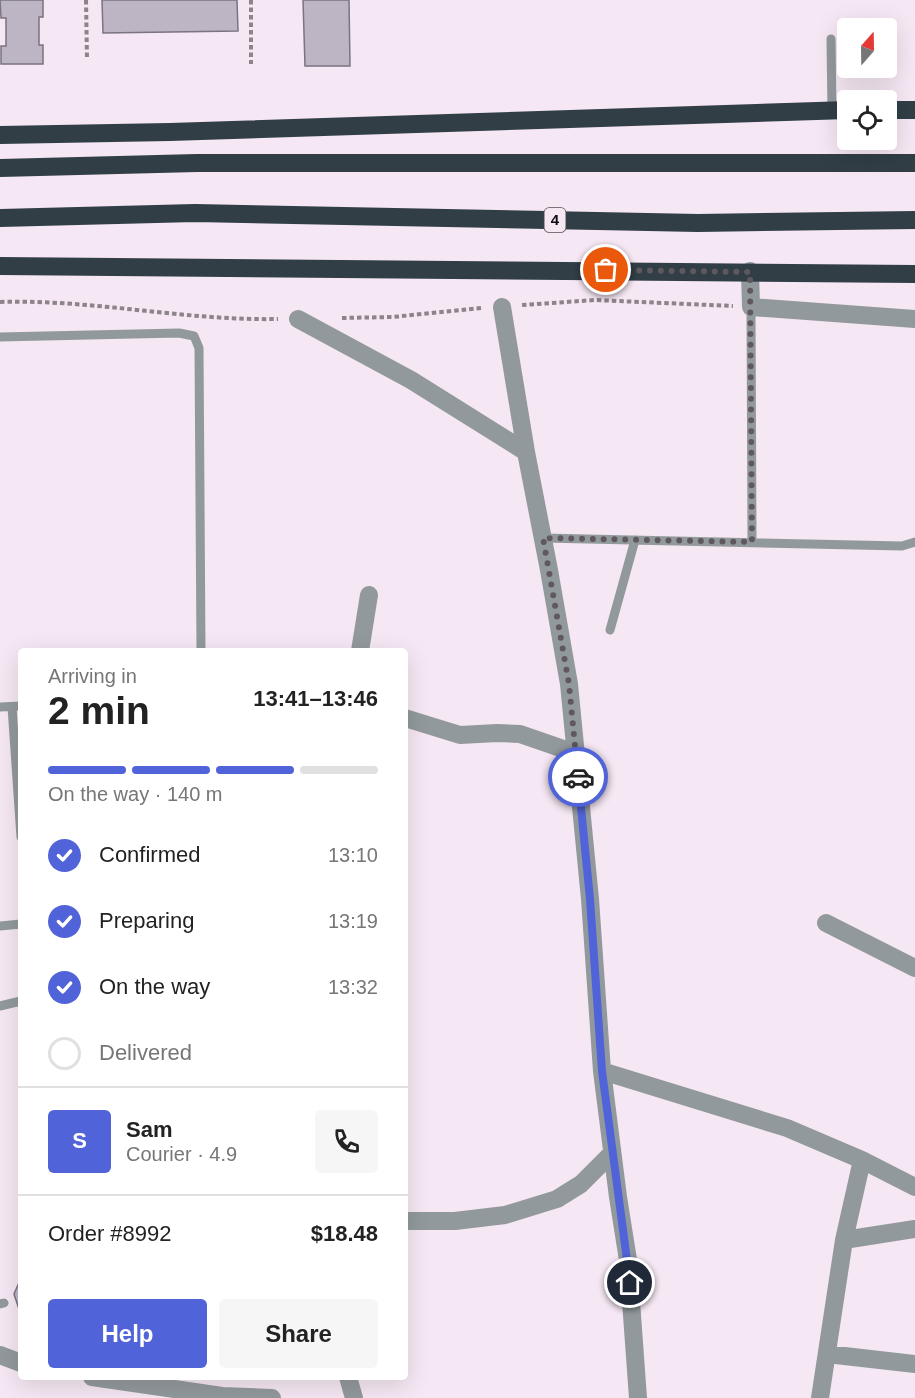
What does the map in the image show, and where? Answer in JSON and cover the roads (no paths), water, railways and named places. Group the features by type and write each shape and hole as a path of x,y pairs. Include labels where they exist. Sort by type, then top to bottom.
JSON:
{"highway":[{"path":"897,110 915,110"},
{"path":"0,135 170,132 837,111"},
{"path":"0,168 197,164 915,163"},
{"name":"4","path":"0,218 195,213 698,223 915,220"},
{"path":"0,266 915,274"}],"street":[{"path":"750,272 751,307 915,319"},
{"path":"502,306 526,452 569,684 590,899 602,1071 628,1260 638,1398"},
{"path":"298,319 411,380 526,452"},
{"path":"360,648 369,595"},
{"path":"408,719 460,735 520,734 575,753"},
{"path":"826,923 915,968"},
{"path":"602,1071 787,1128 862,1160 915,1187"},
{"path":"408,1221 455,1221 505,1215 557,1199 581,1184 612,1153"},
{"path":"820,1398 844,1240 862,1160"},
{"path":"844,1240 915,1229"},
{"path":"827,1354 915,1364"},
{"path":"0,1355 18,1362"},
{"path":"137,1380 182,1383 222,1396 272,1398"},
{"path":"349,1380 354,1398"}],"lane":[{"path":"831,39 837,90"},
{"path":"751,307 752,542"},
{"path":"0,337 179,333 194,336 199,348 201,648"},
{"path":"543,538 902,546 915,542"},
{"path":"610,630 635,540"},
{"path":"0,707 16,706 18,758"},
{"path":"0,926 18,924"},
{"path":"0,1006 18,1002"}]}
